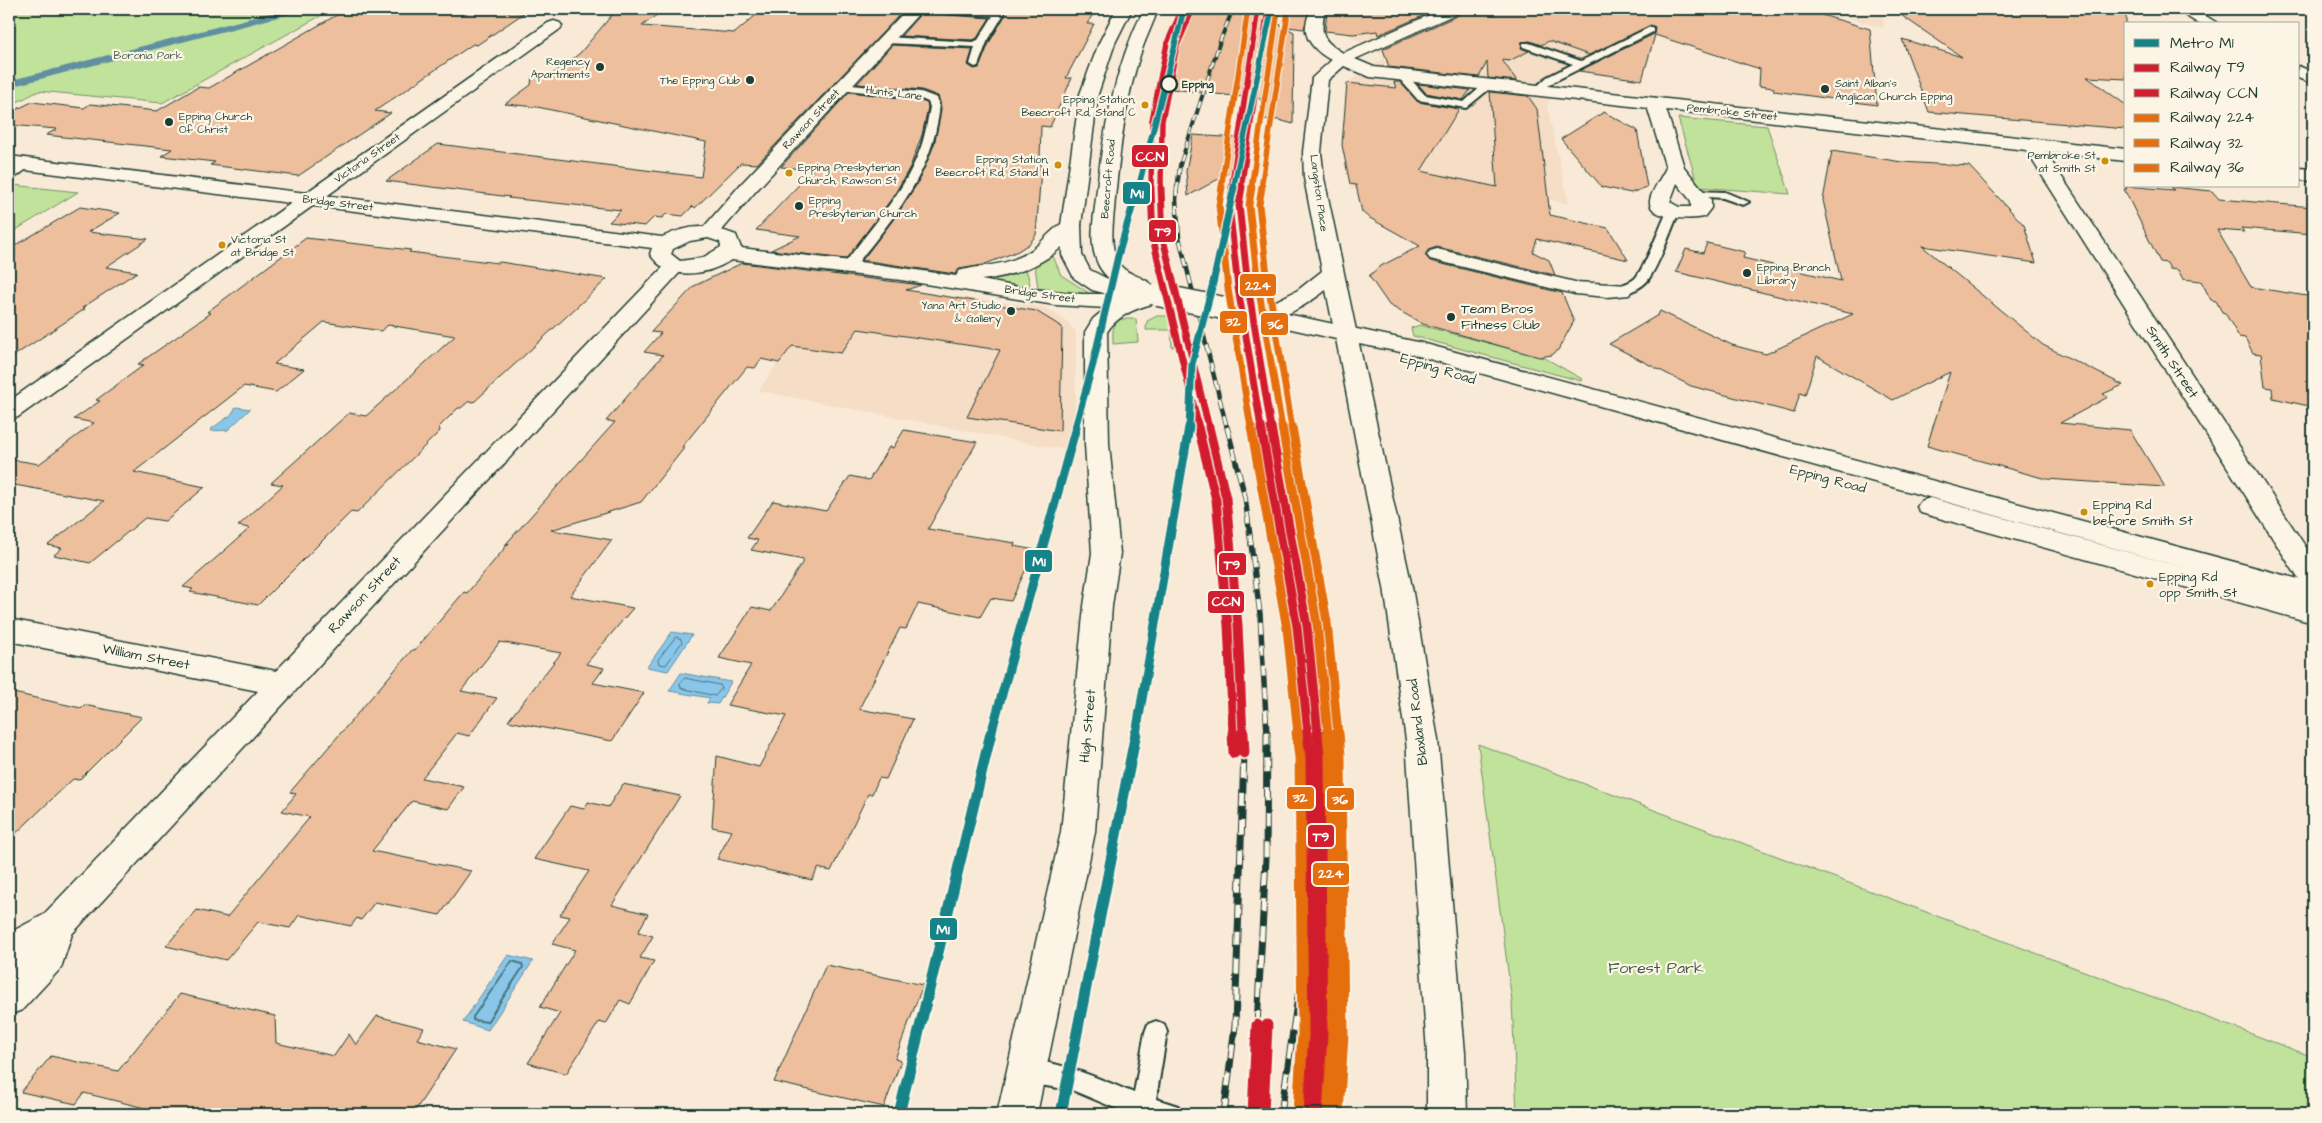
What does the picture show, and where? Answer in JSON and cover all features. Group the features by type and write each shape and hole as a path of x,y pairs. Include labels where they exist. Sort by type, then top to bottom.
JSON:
{"street":[{"name":"Rawson Street","path":"710,232 748,188 915,9"},
{"name":"Beecroft Road","path":"1124,9 1107,43 1089,94 1071,225 1072,255 1081,274 1113,290 1158,295 1264,316"},
{"name":"Beecroft Road","path":"1151,9 1122,86 1114,121 1104,229 1105,256 1108,265 1117,275 1158,295"},
{"name":"Pembroke Street","path":"1318,9 1312,28 1313,35 1323,48 1342,60 1370,72 2124,155"},
{"name":"Langston Place","path":"1346,335 1332,274 1316,186 1312,152 1320,78 1342,60 1455,9"},
{"path":"2183,9 2207,22"},
{"name":"Victoria Street","path":"9,412 554,26"},
{"path":"2300,72 2313,79"},
{"path":"1655,103 1675,168 1697,194 1702,204 1696,214 1673,212 1664,208 1659,202 1675,168"},
{"name":"Smith Street","path":"2031,144 2313,579"},
{"name":"Bridge Street","path":"14,167 308,200 671,255 696,267 707,264 728,253 922,276 1064,298 1110,301 1158,295"},
{"path":"2300,174 2313,176"},
{"name":"Bridge Street","path":"922,276 973,275 1023,264 1050,248 1071,225"},
{"path":"671,255 681,236 710,232 729,239 731,248 728,253"},
{"name":"Rawson Street","path":"9,951 56,926 282,684 671,255"},
{"path":"1437,255 1576,288 1607,291 1621,290"},
{"path":"1264,316 1306,295 1332,274"},
{"path":"1064,298 1082,310 1088,323 1096,332 1100,323 1113,312 1134,302 1158,295"},
{"name":"Epping Road","path":"1264,316 1423,350 2313,593"},
{"name":"High Street","path":"1017,1114 1078,832 1098,606 1106,553 1097,444 1096,332"},
{"name":"Epping Road","path":"1346,335 1420,366 2313,613"},
{"name":"Blaxland Road","path":"1346,335 1393,564 1422,740 1446,1053 1447,1114"},
{"name":"William Street","path":"9,630 282,684"},
{"name":"Rawson Street","path":"9,998 48,956 56,926"}],"lane":[{"path":"934,9 1001,12"},
{"path":"975,64 984,38 1001,12"},
{"path":"1537,91 1551,79 1650,30"},
{"path":"886,40 941,44 984,38"},
{"path":"1526,45 1581,64"},
{"name":"Hunts Lane","path":"842,87 921,95 933,100 935,107 925,151 903,195 848,267"},
{"path":"1697,194 1725,195 1744,202"},
{"path":"1621,290 1630,287 1642,278 1673,212"},
{"path":"1142,1111 1156,1032"},
{"path":"1026,1072 1072,1079 1142,1111 1170,1114"}],"shaded area":[{"path":"1342,9 1601,9 1662,29 1555,82 1547,105 1569,204 1481,184 1435,208 1351,189 1344,153 1347,83 1386,57 1335,27"},
{"path":"1819,9 1882,9 1884,28"},
{"path":"829,282 1044,307 1066,321 1076,332 1075,432 1066,450 759,391"}],"green space":[{"name":"Boronia Park","path":"9,9 333,9 162,103 39,91 9,106"},
{"path":"1678,118 1767,126 1790,194 1698,187"},
{"path":"13,185 78,192 9,233 9,188"},
{"path":"1053,256 1061,275 1092,295 1038,288 1035,266"},
{"path":"1020,271 1027,272 1030,284 1026,287 987,282 989,278"},
{"path":"1157,316 1175,316 1180,346 1172,347 1171,330 1146,330 1147,321"},
{"path":"1121,319 1136,319 1138,342 1113,344 1114,327"},
{"path":"1420,325 1545,358 1582,379 1581,381 1413,336 1411,328"},
{"name":"Forest Park","path":"1478,744 2313,1057 2313,1114 1517,1114 1512,1001"}],"water":[{"path":"236,407 250,409 228,430 211,431 211,429 231,415"},
{"path":"672,632 692,635 668,671 647,667"},
{"path":"681,673 731,682 718,704 707,703 710,698 669,691"},
{"path":"508,955 533,961 488,1030 463,1022"}],"building":[{"path":"378,9 476,9 524,13 477,45 473,44 375,111 391,113 298,176 210,165 215,162 161,156 172,149 46,135 57,129 9,125 9,113 32,102 84,108 90,104 157,111 198,87 209,88 342,12 369,14"},
{"path":"617,9 665,9 642,26 735,33 763,9 905,9 757,164 741,163 695,208 693,206 683,216 666,214 662,218 654,217 645,226 609,222 621,210 508,198 510,197 386,181 438,144 701,177 706,142 537,107 505,104 531,85 532,76 542,77 553,74 580,53"},
{"path":"925,9 934,14 990,18 977,38 973,40 901,36"},
{"path":"986,9 1096,9 1087,24 1094,24 1066,78 1072,78 1050,127 1041,126 1041,170 1036,235 1029,244 1018,251 983,265 959,269 955,274 862,260 893,220 917,184 934,145 941,108 938,96 922,90 857,84 892,45 973,49 968,65 974,69 979,68 989,43 1006,14 1002,10"},
{"path":"1197,9 1211,9 1228,15 1239,10 1252,9 1294,32 1293,124 1279,120 1259,119 1261,99 1171,89 1181,43"},
{"path":"1289,9 1309,9 1304,29 1288,27"},
{"path":"1327,9 1439,9 1378,35 1377,31 1353,34 1325,31"},
{"path":"1465,9 1801,9 1870,29 1877,105 1774,91 1774,88 1759,86 1760,69 1655,35 1642,80 1579,71 1654,34 1655,27 1651,25 1589,55 1549,41 1541,45 1530,41 1522,42 1521,48 1529,51 1509,61 1502,60 1517,81 1488,78 1487,62 1479,77 1389,67 1383,49 1461,14"},
{"path":"1892,9 2126,9 2126,22 2124,22 2124,79 2087,77 2124,104 2124,129 1929,112 1902,39 1962,57"},
{"path":"1394,82 1400,82 1418,102 1459,109 1421,171 1497,187 1490,92 1528,96 1537,109 1550,215 1608,228 1628,260 1537,239 1533,252 1549,260 1555,275 1437,247 1428,250 1425,255 1430,261 1562,293 1574,321 1558,350 1552,355 1539,357 1423,324 1389,305 1369,276 1379,267 1420,246 1362,212 1356,185 1350,184 1342,145 1347,83 1396,88"},
{"path":"1418,84 1470,90 1463,100 1426,93"},
{"path":"849,92 918,100 927,103 928,107 922,135 910,167 893,197 846,259 771,250 800,236 756,230 813,170 781,167"},
{"path":"1604,112 1637,130 1647,187 1631,193 1602,187 1561,139"},
{"path":"1193,135 1237,138 1231,172 1188,196 1186,171"},
{"path":"1832,151 1902,162 1969,166 2024,225 2036,263 1922,246 2043,345 2123,385 2103,394 2108,397 2060,423 2130,430 2165,487 2046,479 1927,446 1950,372 1893,400 1817,356 1805,395 1800,393 1794,413 1691,386 1609,344 1658,315 1660,311 1732,345 1766,354 1853,314 1676,272 1686,249 1703,253 1707,243 1745,252 1743,258 1841,281 1823,200"},
{"path":"2172,188 2181,188 2212,191 2219,199 2313,207 2313,234 2241,228 2244,232 2217,230 2251,287 2313,297 2313,407 2273,398 2272,388 2265,387 2261,354 2253,353 2245,338 2239,337 2216,301 2211,300 2201,281 2183,279 2178,270 2170,269 2167,263 2160,262 2124,189 2174,190"},
{"path":"80,207 120,213 88,232 148,239 106,267 137,272 9,359 9,249"},
{"path":"306,238 500,262 607,279 474,402 469,401 461,408 458,408 439,427 440,431 357,513 351,512 258,605 190,592 193,589 183,587 250,528 238,526 283,485 271,483 349,413 366,416 455,336 388,325 381,331 324,322 274,364 304,369 276,392 244,386 134,472 205,487 165,521 145,518 90,563 54,555 62,548 48,545 104,501 9,484 9,459 39,464 94,423 74,419 100,401 96,400 144,365 138,364 211,313 207,312"},
{"path":"742,263 921,285 906,290 1036,311 1062,327 1060,431 967,417 1000,350 858,329 841,353 792,346 779,363 761,359 755,368 747,367 682,447 685,447 641,502 551,530 612,540 570,596 633,608 586,664 604,668 593,683 644,693 612,741 508,721 561,653 500,642 461,691 497,698 469,736 457,733 422,778 464,787 448,809 412,801 372,851 471,871 440,915 375,902 361,920 357,918 351,926 299,915 290,928 258,922 226,960 166,946 197,910 227,917 310,817 282,811 296,794 290,792 412,650 415,650 464,592 467,593 509,543 505,545 615,422 606,421 663,355 644,352 661,333 651,332 694,286"},
{"path":"904,430 977,442 928,529 1015,543 1014,546 1035,550 1011,601 991,598 980,617 918,604 906,629 900,628 859,709 913,719 886,779 879,778 872,794 868,794 831,871 818,868 812,880 717,859 732,831 712,827 717,756 759,767 786,716 727,705 751,665 719,658 752,607 771,611 804,560 751,550 758,540 747,538 773,501 826,511 850,476 869,480 889,447 893,448"},
{"path":"9,692 81,708 84,705 142,717 79,780 73,779 9,840"},
{"path":"623,784 680,796 612,905 648,914 638,932 653,936 640,958 654,961 630,1004 620,1000 606,1024 599,1022 566,1074 528,1063 560,1013 540,1007 575,950 552,944 570,917 560,915 589,871 534,859 570,806 584,809 588,802 608,807"},
{"path":"826,965 923,985 895,1059 901,1061 884,1107 774,1082"},
{"path":"180,994 275,1016 276,1043 334,1056 349,1034 356,1045 377,1016 424,1028 417,1039 456,1049 413,1114 169,1114 84,1093 76,1104 21,1092 51,1056 118,1071"}],"waterway":[{"path":"9,84 297,9"}],"railway":[{"path":"1177,189 1180,165 1220,41 1233,9"},
{"path":"1177,187 1176,200 1179,237 1227,428"},
{"path":"1227,427 1245,497 1260,614 1267,734"},
{"path":"1257,1025 1266,858 1267,734"},
{"path":"1224,1114 1235,1026 1244,753"},
{"path":"1281,1114 1315,879 1320,757"}],"metro line":[{"name":"M1","path":"899,1114 985,756 1093,364 1118,256 1138,189 1184,9"},
{"name":"M1","path":"1061,1114 1146,684 1190,424 1192,364 1213,283 1272,9"}],"rail line":[{"name":"CCN","path":"1182,9 1167,43 1152,120 1150,162 1153,239 1216,500 1228,626 1234,753"},
{"name":"T9","path":"1193,9 1177,46 1162,121 1160,162 1163,239 1226,498 1238,625 1244,753"},
{"name":"32","path":"1248,9 1219,205 1228,289 1245,396 1287,629 1300,758 1303,1034 1298,1113"},
{"name":"CCN","path":"1258,9 1229,205 1238,288 1255,395 1297,627 1310,758 1313,1035 1308,1113"},
{"name":"T9","path":"1268,9 1239,205 1248,286 1265,393 1307,626 1320,757 1323,1035 1318,1114"},
{"name":"224","path":"1278,10 1249,205 1258,285 1275,391 1317,624 1330,756 1333,1035 1328,1114"},
{"name":"36","path":"1288,12 1259,205 1268,283 1285,390 1327,622 1340,755 1343,1035 1338,1114"},
{"name":"T9","path":"1253,1114 1257,1025"},
{"name":"CCN","path":"1263,1114 1267,1025"}],"place":[{"name":"Regency Apartments","path":"600,67"},
{"name":"The Epping Club","path":"750,80"},
{"name":"Epping","path":"1169,84"},
{"name":"Saint Alban's Anglican Church Epping","path":"1825,89"},
{"name":"Epping Station, Beecroft Rd, Stand C","path":"1145,105"},
{"name":"Epping Church Of Christ","path":"169,122"},
{"name":"Pembroke St at Smith St","path":"2105,161"},
{"name":"Epping Station, Beecroft Rd, Stand H","path":"1058,165"},
{"name":"Epping Presbyterian Church, Rawson St","path":"789,173"},
{"name":"Epping Presbyterian Church","path":"799,206"},
{"name":"Victoria St at Bridge St","path":"222,245"},
{"name":"Epping Branch Library","path":"1747,273"},
{"name":"Yana Art Studio & Gallery","path":"1011,311"},
{"name":"Team Bros Fitness Club","path":"1451,317"},
{"name":"Epping Rd before Smith St","path":"2084,512"},
{"name":"Epping Rd opp Smith St","path":"2150,584"}]}
